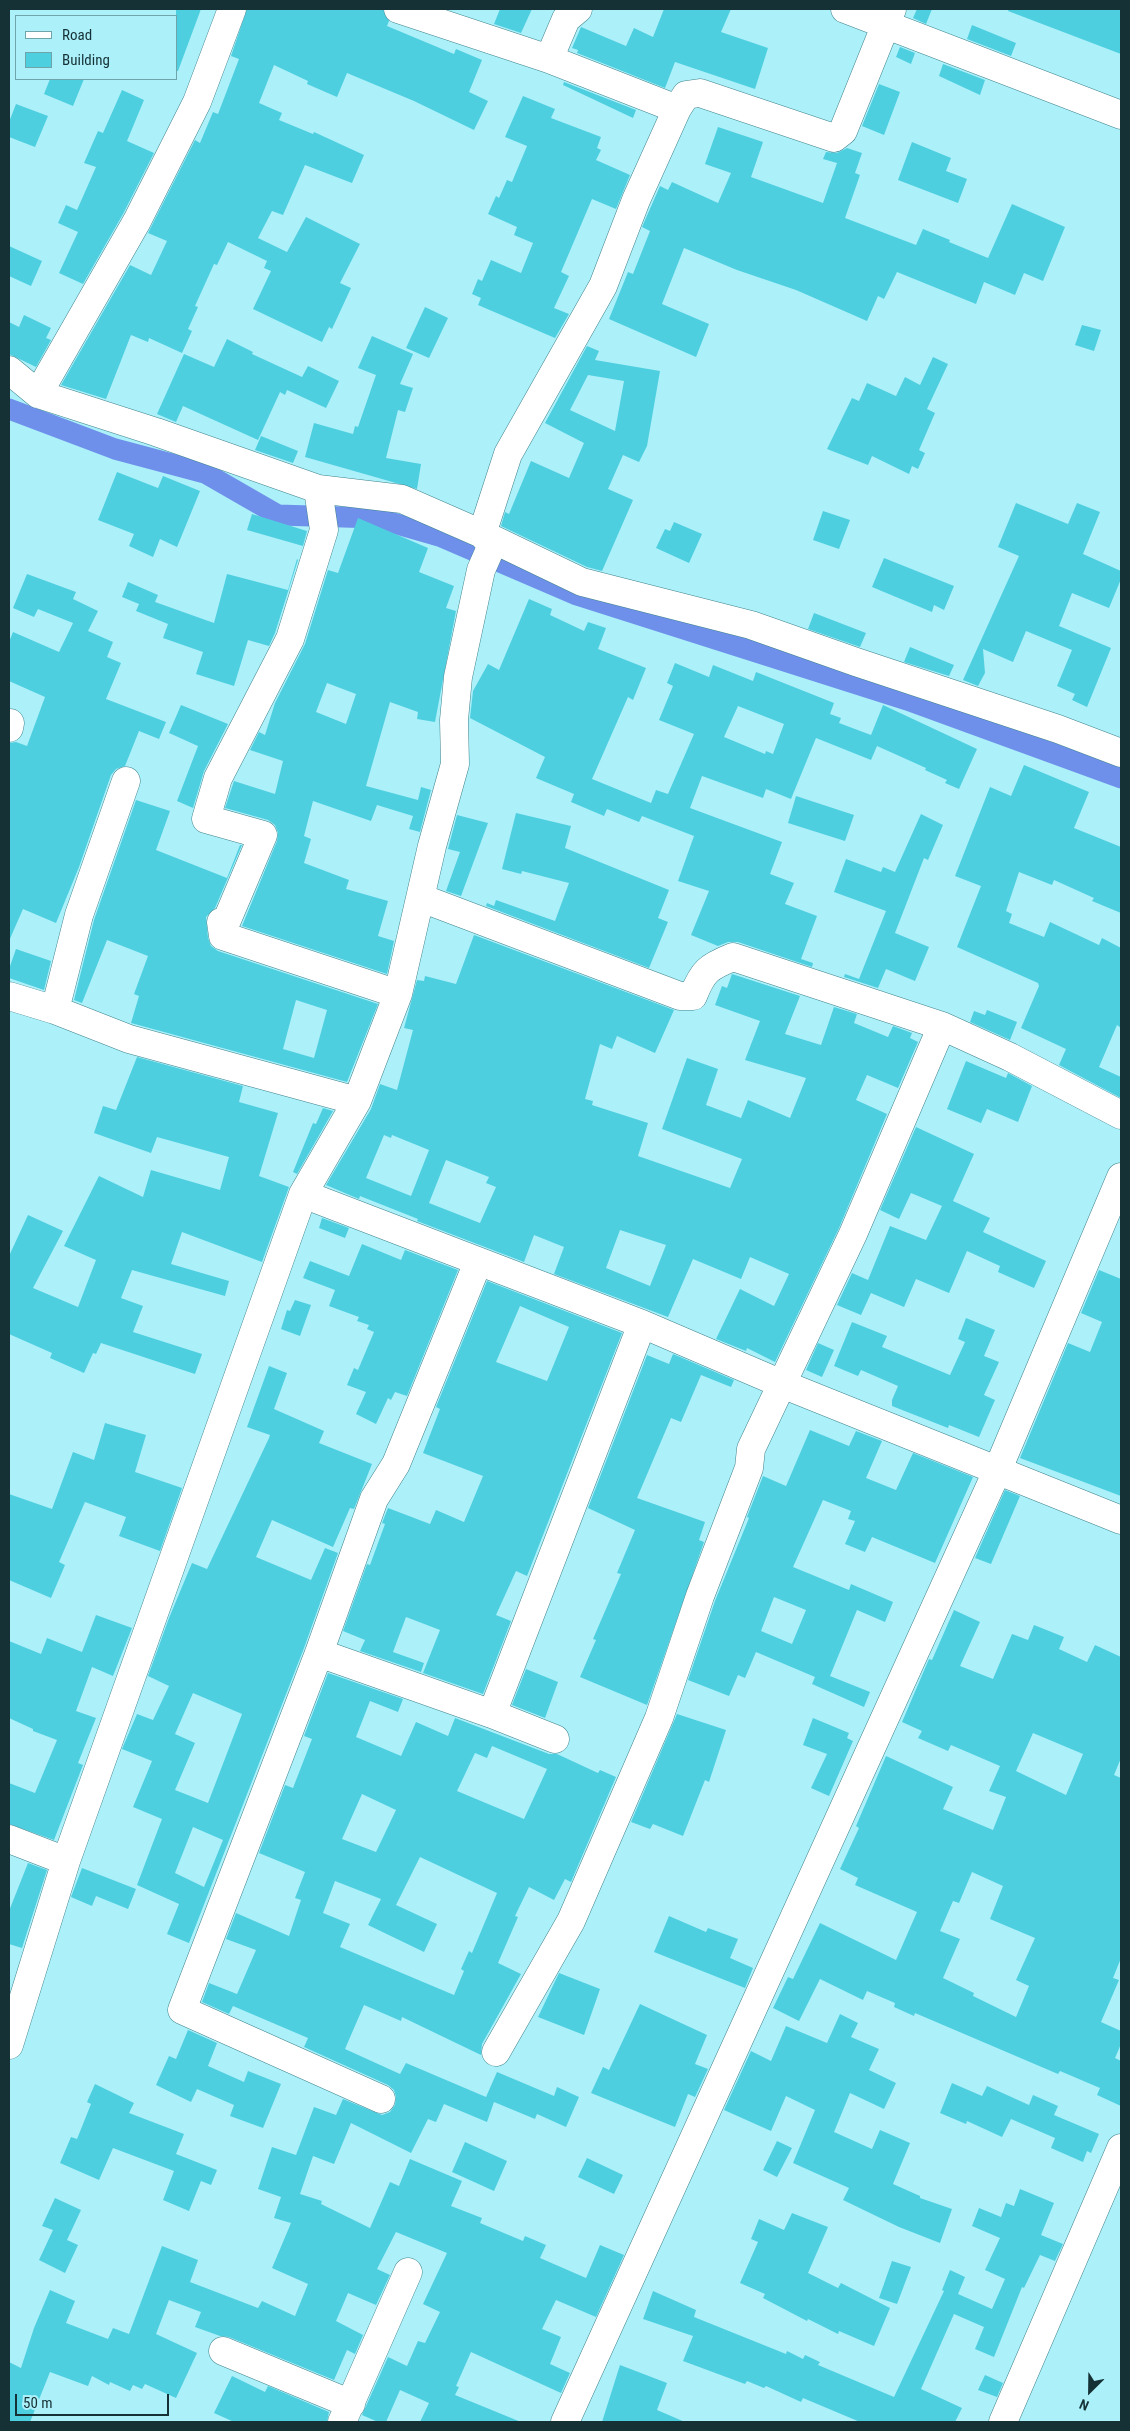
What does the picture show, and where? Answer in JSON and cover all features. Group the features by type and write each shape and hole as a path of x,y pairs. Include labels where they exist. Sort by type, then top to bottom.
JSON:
{"street":[{"path":"38,394 142,213 197,102 232,9"},
{"path":"398,9 549,59 677,109"},
{"path":"549,59 566,19 578,9"},
{"path":"845,9 888,16 1121,115"},
{"path":"9,2045 66,1861 302,1194 358,1101 398,994 432,846 456,764 454,720 458,677 487,539 508,454 603,286 636,200 677,109 686,95 700,93 834,138 843,131 888,16"},
{"path":"9,370 38,394 156,432 318,489 402,499 582,582 751,625 1058,729 1121,753"},
{"path":"318,489 324,530 290,639 218,778 206,819 263,835 227,920 221,922 223,936 398,994"},
{"path":"55,1010 79,915 126,781"},
{"path":"421,898 680,996 693,996 701,977 711,966 733,957 942,1026 1010,1057 1121,1115"},
{"path":"9,996 55,1010 129,1039 358,1101"},
{"path":"496,2052 571,1921 659,1718 700,1596 749,1468 751,1449 866,1206 942,1026"},
{"path":"565,2422 998,1469 1121,1177"},
{"path":"302,1194 642,1324 782,1384 998,1469 1121,1520"},
{"path":"381,2099 182,2010 319,1653 374,1499 396,1464 478,1262"},
{"path":"492,1714 642,1324"},
{"path":"319,1653 492,1714 555,1740"},
{"path":"9,1839 66,1861"},
{"path":"1003,2422 1121,2148"},
{"path":"223,2351 347,2413 408,2272"}],"building":[{"path":"176,9 201,9 178,71 178,15 176,15"},
{"path":"247,9 383,9 389,21 387,26 454,54 456,49 482,60 469,92 488,101 474,130 414,101 347,73 337,97 307,84 308,81 274,65 259,103 282,113 279,120 313,134 314,132 364,155 352,183 305,165 283,215 272,211 258,238 287,252 306,217 360,244 340,283 351,288 332,329 329,327 322,342 253,309 271,271 264,268 267,261 228,242 217,265 214,264 195,306 198,307 188,329 192,331 182,353 149,338 148,342 131,335 106,399 61,385 130,265 151,275 167,241 148,233 195,140 200,143 213,112 218,114 239,59 231,56"},
{"path":"500,9 532,9 521,33 494,24"},
{"path":"664,9 731,9 721,32 768,48 755,89 675,62 665,88 577,53 578,50 572,48 581,27 626,46 634,28 653,37"},
{"path":"917,9 932,9 926,24 913,18"},
{"path":"1009,9 1121,9 1121,54 1008,11"},
{"path":"972,25 1016,43 1011,56 967,39"},
{"path":"900,47 915,53 911,64 896,57"},
{"path":"943,64 985,80 980,95 939,76"},
{"path":"50,80 84,80 73,106 44,94"},
{"path":"564,82 636,110 633,118 563,85"},
{"path":"879,84 900,92 884,135 862,126"},
{"path":"122,90 144,100 127,141 154,153 123,214 83,284 59,273 78,232 58,223 66,205 77,210 96,167 84,163 98,131 103,133"},
{"path":"523,96 555,109 551,118 601,137 597,148 601,150 596,160 630,175 616,209 592,199 561,272 569,276 554,308 569,314 555,338 478,305 481,298 472,294 478,279 482,281 491,260 521,273 533,243 514,235 517,227 488,214 496,196 499,198 507,180 512,182 527,146 505,137"},
{"path":"16,104 48,116 35,147 9,137 9,122"},
{"path":"718,127 763,142 751,177 823,203 837,163 823,159 826,152 837,153 847,148 862,153 855,173 860,175 845,218 916,245 923,229 988,258 1012,204 1065,227 1043,281 1024,273 1015,295 984,282 976,304 897,272 884,299 878,296 867,321 796,290 737,270 684,248 662,304 709,324 696,357 609,319 628,272 633,274 650,231 642,227 660,186 668,190 672,182 718,203 731,173 705,164"},
{"path":"912,142 951,158 946,171 967,179 958,203 898,180"},
{"path":"9,246 42,261 31,286 9,276"},
{"path":"425,307 448,318 429,358 406,348"},
{"path":"24,315 51,328 46,338 51,340 36,367 9,354 9,322 19,327"},
{"path":"1082,325 1101,330 1094,351 1075,345"},
{"path":"372,336 413,354 400,384 413,388 405,412 398,410 386,458 421,464 417,489 305,457 314,423 353,434 355,426 358,427 376,375 358,368"},
{"path":"227,339 253,352 252,354 302,377 308,366 339,381 326,408 287,390 285,395 280,392 258,440 183,406 176,422 157,414 184,354 214,367"},
{"path":"587,346 599,351 595,360 660,371 647,446 639,462 623,455 608,489 633,500 602,571 587,567 501,526 505,512 509,514 531,461 569,478 584,443 545,423","holes":["588,375 624,381 615,431 570,410"]},
{"path":"933,357 948,364 927,409 935,413 919,450 925,453 918,469 912,466 909,474 872,456 868,465 827,449 852,398 859,401 867,383 896,396 905,377 920,385"},
{"path":"261,436 298,451 293,463 255,450"},
{"path":"117,472 158,488 163,476 200,491 177,547 160,539 153,557 129,546 134,534 98,520"},
{"path":"1016,503 1068,524 1077,503 1100,512 1083,554 1121,571 1121,579 1109,608 1072,593 1059,626 1111,648 1087,707 1072,700 1075,694 1057,686 1072,650 1026,631 1013,662 983,649 985,673 978,686 963,680 1019,556 998,547"},
{"path":"823,511 850,520 839,549 813,540"},
{"path":"252,514 307,531 303,546 247,530"},
{"path":"358,518 428,548 419,572 454,586 446,608 456,611 435,722 417,719 418,712 390,702 366,786 418,800 421,787 431,790 420,832 409,829 413,816 377,805 371,821 313,801 304,836 311,839 304,863 349,880 346,889 388,901 378,936 394,941 387,974 242,926 277,841 278,833 275,825 268,820 225,808 234,781 275,794 283,761 250,750 259,732 265,735 275,703 305,644 328,570 338,573","holes":["327,683 356,694 346,724 316,712"]},
{"path":"674,522 702,534 689,563 656,548 665,529 670,531"},
{"path":"884,558 954,586 944,610 934,605 932,612 872,587"},
{"path":"298,560 275,633 269,646 248,640 234,686 196,674 203,652 163,638 168,624 136,611 139,604 122,597 128,582 158,595 155,602 214,623 227,574 288,590"},
{"path":"27,574 76,592 73,599 98,611 88,631 113,642 107,657 121,663 106,699 166,722 159,739 139,731 125,766 116,769 111,775 79,867 56,923 23,909 9,941 9,743 16,742 27,746 45,697 9,681 9,642 13,632 59,652 73,623 38,609 34,617 13,608"},
{"path":"529,599 552,609 550,615 584,631 588,622 606,628 598,649 646,668 633,700 628,697 592,779 651,803 656,790 668,794 694,734 659,720 673,686 667,683 675,663 709,677 713,665 753,681 756,672 834,703 830,714 841,718 839,723 871,735 883,705 977,749 959,789 945,783 947,780 925,770 926,768 877,746 871,760 816,738 791,799 766,789 763,798 702,776 690,808 782,842 770,874 794,883 785,904 817,916 801,959 813,963 812,967 738,942 728,942 718,946 691,935 709,891 678,881 694,836 642,816 639,822 607,809 604,816 571,802 574,794 536,778 545,757 470,718 473,691 488,664 499,670","holes":["738,706 784,724 773,754 766,751 765,754 724,737"]},
{"path":"814,613 866,633 860,647 808,629"},
{"path":"910,647 954,665 949,676 904,662"},
{"path":"181,705 228,724 204,771 193,808 177,801 198,746 169,733"},
{"path":"1024,765 1089,792 1074,828 1121,847 1121,913 1092,901 1094,898 1054,880 1052,885 1019,872 1006,911 1012,914 1009,923 1044,937 1050,922 1099,945 1102,938 1121,948 1121,1028 1117,1025 1099,1067 1121,1077 1121,1098 1059,1065 1066,1049 1021,1028 1039,986 1038,983 957,947 981,886 955,876 990,787 1011,796"},
{"path":"796,796 854,815 845,841 788,823"},
{"path":"136,800 170,811 156,850 227,878 240,845 242,845 215,908 206,917 208,938 211,946 218,951 378,1004 347,1082 131,1023 139,996 134,994 148,956 107,940 82,1003 74,1000 94,920","holes":["296,1000 327,1010 314,1058 283,1049"]},
{"path":"516,813 571,826 565,848 669,890 658,918 668,922 649,968 486,906 487,903 494,906 496,900 555,921 569,883 522,871 521,874 502,869"},
{"path":"921,814 943,825 928,860 924,858 895,933 929,947 915,981 886,969 878,988 844,977 845,974 859,979 886,911 834,892 846,859 881,872 883,867 895,872"},
{"path":"457,815 488,823 461,896 446,891 460,852 448,849"},
{"path":"474,935 674,1010 655,1053 617,1036 612,1049 600,1044 585,1099 593,1101 592,1105 648,1123 638,1156 730,1188 742,1159 662,1129 687,1058 718,1069 706,1105 741,1118 748,1100 790,1118 806,1078 745,1060 760,1021 715,1005 722,986 727,988 732,974 800,996 785,1034 821,1045 834,1007 857,1014 854,1023 888,1037 893,1026 912,1033 910,1038 918,1042 898,1088 867,1075 856,1100 887,1114 839,1228 775,1362 747,1348 746,1351 716,1339 740,1289 774,1306 789,1274 750,1257 741,1279 693,1259 668,1317 554,1274 564,1247 534,1235 524,1262 417,1221 418,1219 360,1196 359,1199 326,1185 371,1109 380,1084 397,1090 413,1030 404,1028 417,980 424,981 425,976 456,984","holes":["384,1135 391,1138 392,1135 429,1150 411,1196 366,1178","446,1160 489,1177 486,1183 496,1187 480,1223 429,1203","620,1230 666,1245 650,1286 606,1268"]},
{"path":"16,949 51,961 44,990 9,978 9,969"},
{"path":"987,1010 1017,1022 1010,1040 970,1022 974,1011 985,1015"},
{"path":"137,1057 243,1086 239,1102 278,1113 259,1176 289,1187 262,1262 182,1232 171,1264 229,1281 225,1296 132,1270 121,1298 143,1306 133,1332 202,1354 195,1374 101,1343 96,1354 93,1353 84,1373 50,1358 52,1353 9,1334 9,1256 28,1215 63,1231 33,1288 78,1307 96,1260 64,1246 99,1176 143,1197 151,1170 220,1190 229,1157 157,1137 151,1153 94,1133 103,1106 116,1110"},
{"path":"966,1061 1006,1078 1008,1073 1032,1086 1018,1122 987,1109 981,1123 947,1109"},
{"path":"323,1108 333,1111 297,1174 293,1172 313,1123 316,1124"},
{"path":"916,1127 974,1154 953,1201 990,1218 983,1232 1046,1261 1034,1288 998,1272 1000,1266 967,1251 949,1293 916,1279 904,1307 871,1293 861,1315 837,1305 852,1273 868,1280 890,1226 926,1240 942,1206 911,1193 899,1219 880,1210"},
{"path":"322,1218 349,1228 345,1238 319,1228"},
{"path":"362,1244 401,1260 405,1250 458,1270 407,1396 395,1392 391,1400 388,1398 376,1424 356,1414 366,1392 347,1385 354,1368 358,1370 374,1332 367,1329 369,1325 357,1321 359,1317 329,1306 335,1290 303,1278 310,1261 349,1276"},
{"path":"1099,1270 1121,1279 1121,1496 1020,1458 1068,1343 1090,1352 1102,1322 1081,1313"},
{"path":"487,1281 622,1333 527,1576 516,1571 496,1615 511,1621 483,1694 423,1673 440,1630 406,1617 393,1652 424,1663 421,1672 360,1651 365,1640 343,1631 367,1564 370,1565 385,1524 382,1523 388,1508 430,1524 436,1510 464,1522 483,1476 423,1453 440,1409 436,1407","holes":["520,1306 569,1327 547,1381 496,1362"]},
{"path":"295,1300 311,1305 300,1336 281,1329 287,1310 290,1311"},
{"path":"966,1318 995,1330 984,1356 999,1362 984,1395 995,1400 979,1437 949,1425 948,1428 892,1406 892,1400 898,1386 861,1370 858,1376 834,1366 852,1322 887,1336 882,1347 950,1375 965,1342 958,1339"},
{"path":"818,1343 834,1350 822,1377 806,1370"},
{"path":"673,1354 734,1380 731,1387 701,1375 681,1422 671,1418 637,1498 705,1522 699,1540 704,1542 647,1705 580,1677 596,1640 593,1639 621,1574 617,1573 635,1530 588,1508 647,1355 669,1364"},
{"path":"269,1366 287,1373 274,1409 324,1431 319,1443 372,1464 354,1509 350,1508 333,1547 272,1520 256,1557 311,1580 325,1548 338,1553 304,1648 189,1943 167,1934 179,1904 137,1885 162,1819 133,1807 152,1761 122,1749 137,1714 153,1720 169,1686 148,1676 192,1563 207,1569 269,1438 270,1435 247,1427","holes":["193,1693 242,1714 208,1803 175,1790 195,1743 175,1734","193,1827 223,1840 204,1887 175,1873"]},
{"path":"105,1423 146,1435 135,1472 182,1488 160,1551 119,1536 126,1517 85,1502 59,1562 65,1565 51,1598 9,1580 9,1494 52,1509 73,1452 94,1460"},
{"path":"810,1430 849,1446 856,1431 882,1441 866,1478 896,1490 913,1453 973,1477 935,1563 872,1537 865,1552 845,1544 855,1521 848,1519 851,1511 823,1500 793,1567 849,1590 851,1584 893,1602 885,1622 857,1610 830,1676 870,1692 864,1707 812,1684 815,1677 756,1652 745,1678 738,1675 729,1696 688,1680 715,1601 749,1518 747,1517 763,1476 786,1486","holes":["774,1597 806,1610 792,1644 761,1631"]},
{"path":"1005,1490 1020,1496 991,1564 975,1558"},
{"path":"954,1610 980,1622 960,1666 993,1679 1012,1634 1028,1640 1034,1625 1064,1637 1059,1649 1087,1662 1095,1645 1121,1657 1121,1758 1114,1775 1121,1778 1121,1958 1113,1978 1119,1980 1101,2022 1121,2031 1121,2044 1115,2058 1121,2061 1121,2106 1097,2095 1100,2088 1060,2071 1058,2074 915,2013 914,2016 894,2007 895,2003 867,1991 863,2000 820,1979 799,2021 773,2008 788,1977 793,1979 820,1923 896,1960 917,1912 855,1885 858,1878 840,1869 859,1828 856,1826 886,1756 953,1787 943,1809 993,1830 1006,1797 989,1791 1000,1766 951,1745 948,1751 918,1738 922,1731 902,1722 929,1659 932,1660","holes":["1033,1733 1083,1754 1066,1795 1016,1771","972,1872 1003,1886 990,1919 1035,1938 1016,1980 1029,1986 1016,2017 973,1996 974,1993 943,1978 960,1939 940,1931 953,1901 959,1903"]},
{"path":"96,1615 132,1628 113,1676 92,1667 76,1711 96,1718 78,1763 83,1765 54,1840 9,1824 9,1783 35,1793 57,1740 33,1731 33,1729 9,1718 9,1641 41,1654 47,1638 82,1652"},
{"path":"526,1669 558,1682 545,1718 512,1705"},
{"path":"328,1673 403,1699 398,1712 370,1701 356,1737 401,1756 416,1722 448,1736 455,1718 549,1754 557,1754 598,1773 600,1770 616,1777 571,1882 565,1879 554,1900 529,1887 515,1916 518,1917 498,1963 521,1974 482,2044 481,2055 402,2017 401,2021 364,2005 345,2049 400,2074 406,2063 486,2097 497,2072 554,2096 557,2087 579,2097 566,2127 537,2114 535,2119 494,2102 487,2122 444,2104 436,2122 428,2119 411,2153 351,2123 334,2164 313,2156 300,2194 322,2201 321,2204 370,2228 390,2182 399,2186 410,2159 462,2181 451,2206 482,2218 480,2223 523,2241 525,2236 546,2245 540,2258 586,2278 600,2245 624,2255 596,2317 556,2300 542,2329 561,2337 550,2364 570,2373 561,2393 471,2352 456,2386 459,2387 455,2395 521,2422 420,2422 429,2403 400,2390 386,2422 378,2422 362,2415 388,2357 407,2366 418,2341 425,2343 440,2312 423,2304 447,2253 396,2232 377,2269 390,2275 376,2305 348,2293 336,2321 363,2335 355,2354 347,2350 334,2380 229,2337 220,2336 195,2327 201,2312 169,2300 156,2334 197,2353 176,2398 145,2384 142,2389 133,2385 130,2391 110,2382 109,2385 92,2376 88,2386 50,2372 30,2422 9,2422 9,2362 21,2368 34,2328 50,2290 75,2301 66,2323 108,2339 113,2328 129,2334 162,2246 198,2260 190,2282 258,2308 262,2301 295,2316 308,2284 272,2268 291,2223 274,2218 281,2197 258,2189 272,2147 296,2155 314,2107 336,2115 343,2099 382,2115 390,2112 395,2105 396,2097 394,2090 388,2085 304,2047 308,2038 233,2006 229,2014 202,2002 209,1983 237,1994 256,1950 226,1939 236,1913 289,1936 301,1900 295,1898 305,1872 259,1853 285,1785 293,1788 312,1739 304,1736","holes":["492,1746 547,1769 524,1819 457,1791 475,1753 487,1758","362,1794 396,1810 376,1852 342,1839","420,1857 497,1893 472,1953 469,1951 461,1969 464,1971 454,1995 340,1947 350,1924 323,1913 335,1881 381,1899 368,1925 424,1952 437,1924 396,1905"]},
{"path":"677,1714 726,1730 709,1782 705,1780 683,1836 653,1824 650,1829 631,1822"},
{"path":"813,1718 849,1733 847,1738 853,1741 829,1796 811,1788 827,1754 803,1745"},
{"path":"28,1863 47,1870 22,1948 9,1944 9,1911"},
{"path":"82,1868 136,1889 128,1909 96,1896 92,1906 71,1897"},
{"path":"669,1916 706,1932 708,1928 738,1939 730,1958 753,1968 745,1988 654,1952"},
{"path":"559,1973 600,1989 584,2035 538,2017"},
{"path":"640,2004 707,2035 695,2064 708,2069 695,2097 688,2094 675,2127 591,2093 603,2067 609,2070"},
{"path":"840,2014 858,2023 851,2037 879,2049 869,2070 896,2083 884,2109 850,2093 834,2132 872,2149 880,2130 910,2143 893,2184 920,2196 920,2198 952,2209 940,2243 899,2227 843,2200 849,2188 793,2163 815,2110 786,2096 771,2131 724,2110 751,2051 771,2061 786,2026 827,2043"},
{"path":"188,2030 217,2043 208,2066 244,2082 248,2071 281,2084 263,2128 230,2116 234,2105 197,2089 191,2102 156,2085 169,2056 176,2059"},
{"path":"952,2083 982,2096 987,2086 1029,2105 1033,2095 1058,2106 1054,2115 1099,2134 1091,2153 1087,2151 1083,2162 1051,2148 1055,2138 1011,2119 1002,2137 967,2121 966,2124 940,2113"},
{"path":"95,2084 134,2103 129,2113 184,2134 176,2154 217,2170 211,2185 201,2181 189,2211 163,2200 174,2171 113,2148 99,2180 60,2163 71,2137 77,2139 91,2104 87,2102"},
{"path":"777,2141 792,2148 777,2177 763,2170"},
{"path":"465,2142 507,2161 494,2191 452,2172"},
{"path":"587,2158 623,2175 614,2194 578,2177"},
{"path":"1020,2189 1054,2203 1041,2235 1063,2244 1055,2261 1040,2255 1024,2288 1022,2287 994,2357 975,2349 984,2327 954,2314 921,2389 962,2408 955,2422 860,2422 803,2398 801,2402 766,2386 764,2388 747,2381 745,2384 683,2361 693,2336 643,2319 653,2291 696,2310 694,2317 786,2354 787,2351 803,2359 805,2355 820,2362 818,2365 894,2397 944,2291 942,2290 950,2270 965,2277 958,2294 992,2309 1005,2279 985,2270 1000,2238 972,2226 979,2208 1001,2217 1006,2203 1014,2206"},
{"path":"55,2198 81,2210 67,2240 78,2245 65,2273 39,2260 53,2230 42,2226"},
{"path":"792,2213 828,2227 808,2273 838,2288 841,2283 890,2308 874,2346 839,2331 838,2334 808,2319 807,2321 763,2298 765,2294 740,2283 758,2242 751,2239 759,2219 784,2230"},
{"path":"892,2261 911,2267 897,2304 879,2298"},
{"path":"620,2365 667,2383 657,2410 685,2422 602,2422"},
{"path":"985,2375 1003,2383 997,2397 978,2390"},
{"path":"232,2376 265,2392 268,2386 329,2412 327,2422 234,2422 214,2413"}],"waterway":[{"path":"9,409 115,449 205,473 278,515 376,518 442,537 577,595 907,700 1121,778"}]}
